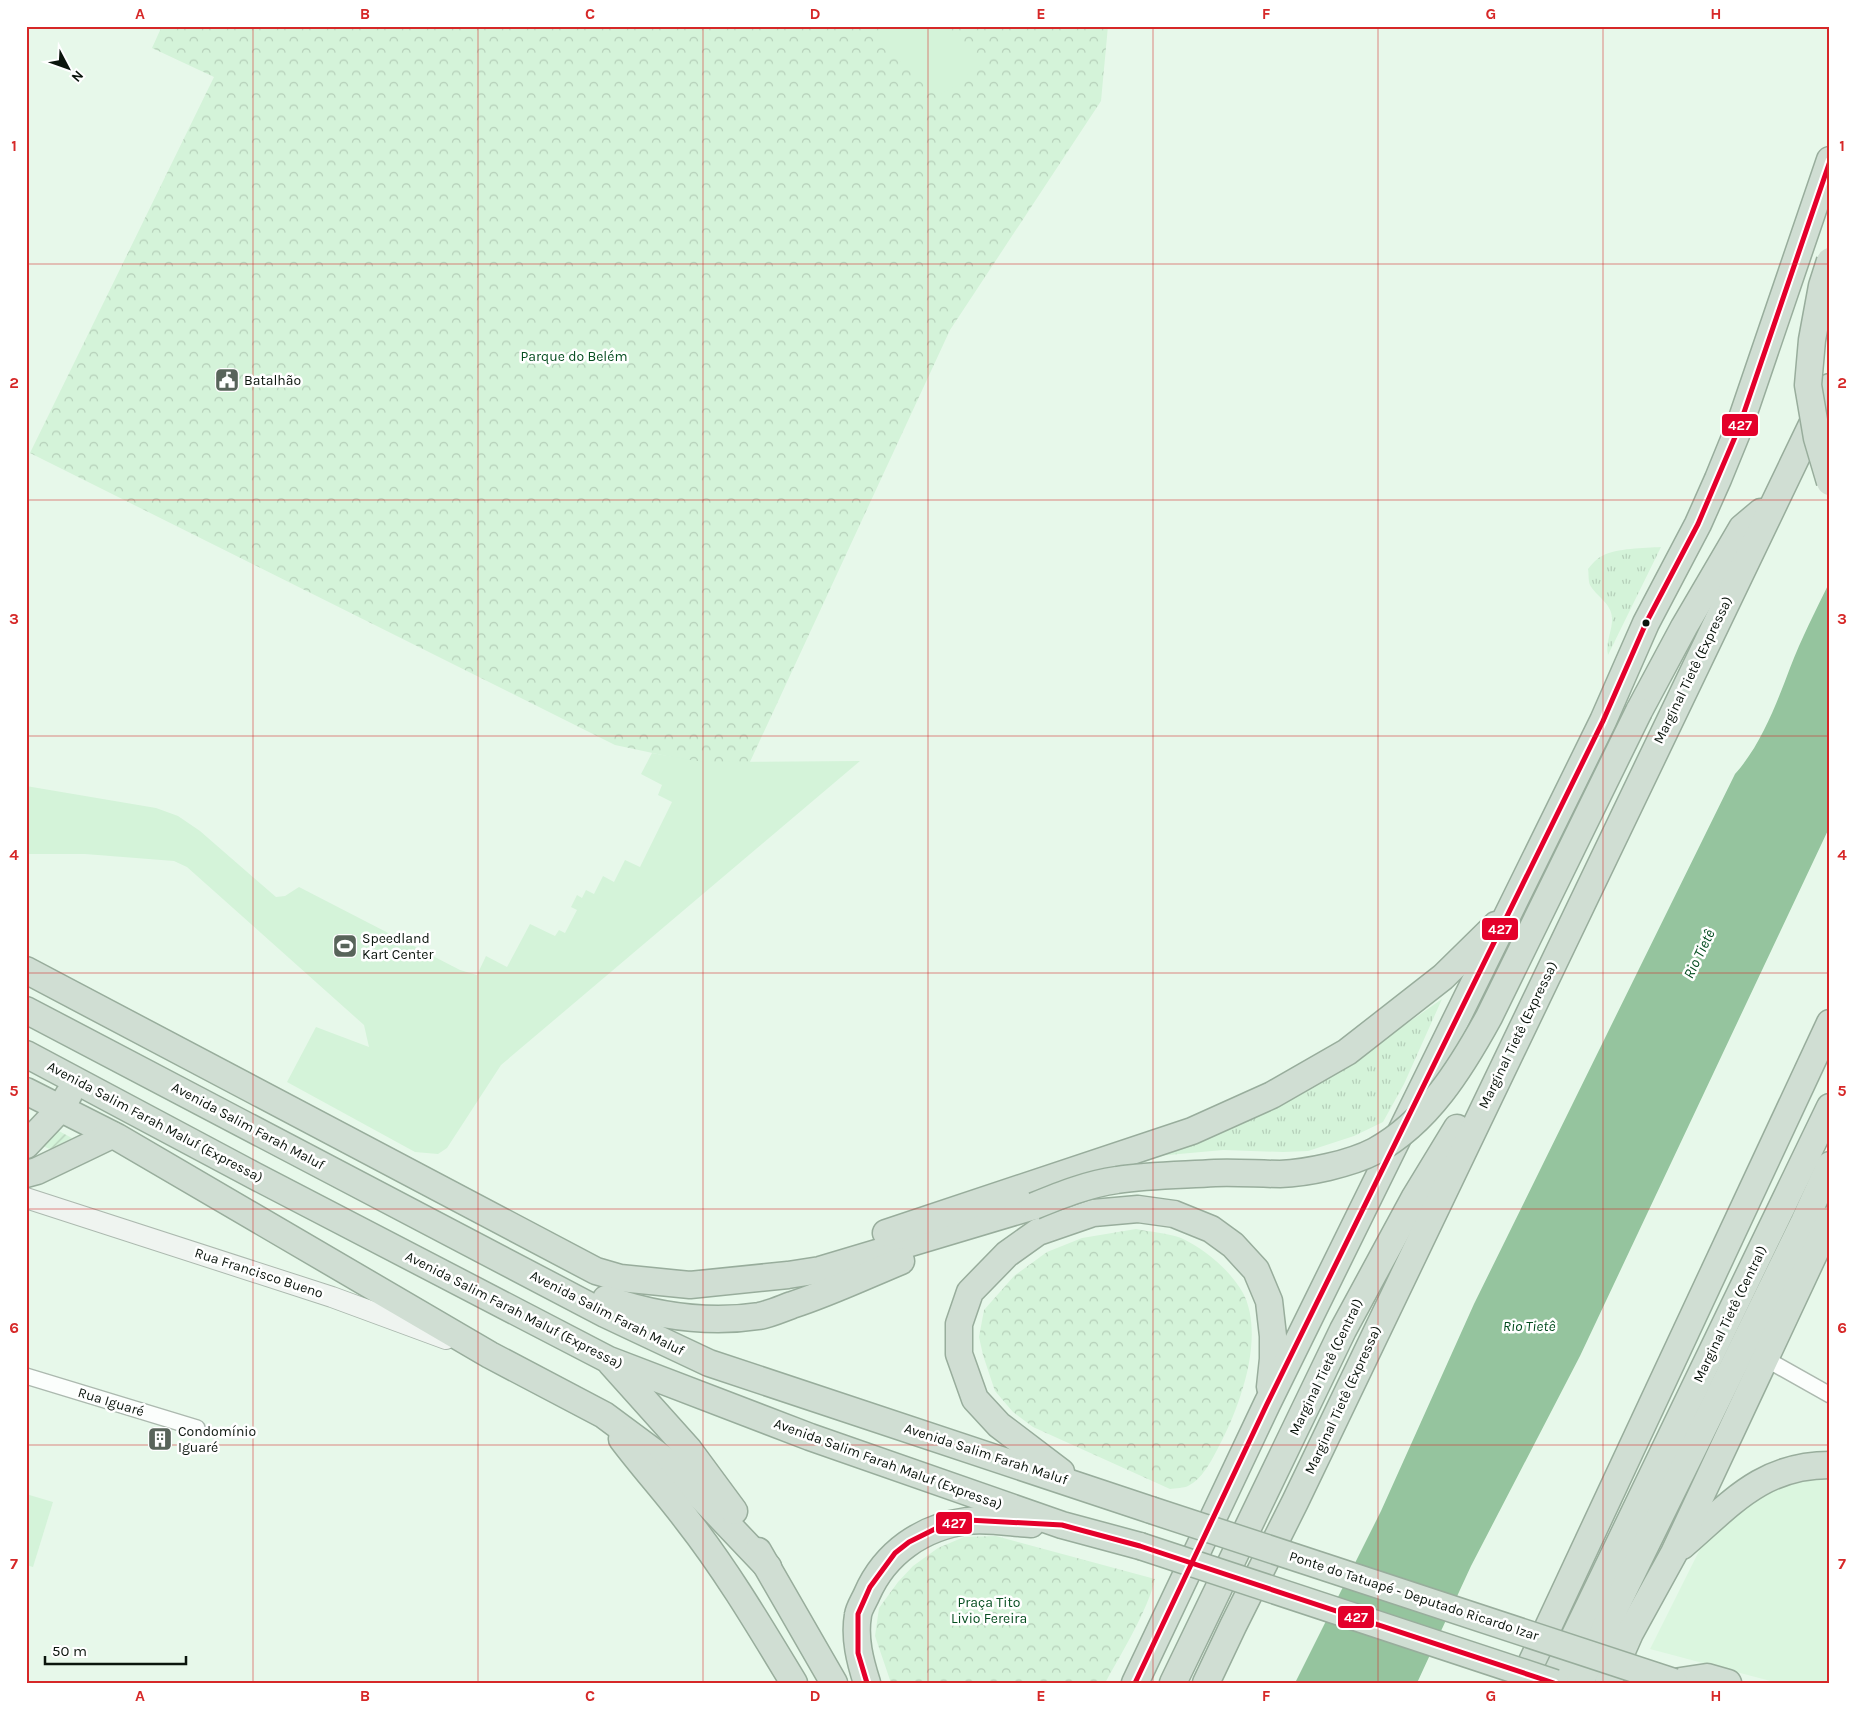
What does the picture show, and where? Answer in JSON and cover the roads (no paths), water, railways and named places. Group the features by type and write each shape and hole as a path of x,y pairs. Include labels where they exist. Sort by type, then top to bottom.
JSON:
{"highway":[{"path":"1135,1683 1267,1404 1603,721 1646,624 1698,524 1738,430 1830,160"},
{"path":"1830,262 1822,286 1812,340 1808,385 1817,438 1830,482"},
{"name":"Marginal Tietê (Expressa)","path":"1206,1683 1295,1502 1503,1065 1830,387"},
{"path":"26,970 596,1271 620,1278 690,1285 820,1270 1007,1215 1081,1188 1117,1180 1217,1173 1282,1174 1338,1165 1375,1150 1408,1127 1438,1097 1466,1058 1493,1009 1639,711 1684,627 1742,528 1775,500"},
{"path":"752,1278 1106,1158 1175,1137 1233,1114 1264,1099 1347,1052 1443,977 1510,912"},
{"path":"26,1145 60,1109 77,1081 93,1046 100,1009"},
{"path":"26,1010 93,1046"},
{"path":"1522,1683 1830,1023"},
{"name":"Avenida Salim Farah Maluf","path":"93,1046 606,1314 709,1363 1150,1510"},
{"name":"Avenida Salim Farah Maluf (Expressa)","path":"26,1054 608,1360 810,1437 1062,1525 1140,1546 1554,1683"},
{"name":"Marginal Tietê (Central)","path":"1173,1683 1343,1330 1456,1129 1503,1065"},
{"path":"224,1075 284,1145"},
{"path":"26,1091 114,1136 490,1355 604,1415 670,1464 768,1566"},
{"name":"Marginal Tietê (Central)","path":"1554,1683 1830,1107"},
{"path":"26,1174 37,1172 114,1136 165,1148 253,1175"},
{"name":"Marginal Tietê (Central)","path":"1580,1683 1608,1622 1817,1221 1830,1165"},
{"path":"1608,1683 1630,1633 1674,1553 1766,1359 1830,1181"},
{"path":"1077,1485 999,1425 975,1399 959,1354 959,1324 970,1292 1008,1254 1038,1232 1093,1213 1138,1210 1174,1214 1211,1229 1233,1245 1256,1270 1268,1301 1273,1336 1273,1359 1267,1404"},
{"path":"534,1276 639,1310 671,1316 719,1320 762,1316 819,1296 1007,1215"},
{"path":"608,1360 689,1450 732,1508 768,1566 834,1683"},
{"path":"604,1415 699,1536 733,1583 794,1683"},
{"path":"1674,1553 1750,1487 1781,1472 1814,1465 1830,1465"},
{"name":"Ponte do Tatuapé - Deputado Ricardo Izar","path":"1150,1510 1676,1682"},
{"path":"867,1683 858,1653 858,1614 870,1587 894,1553 924,1533 968,1520 1062,1525"},
{"path":"1676,1682 1707,1677 1728,1683"}],"street":[{"name":"Rua Francisco Bueno","path":"26,1198 332,1297 490,1355"},
{"path":"1766,1359 1830,1395"},
{"name":"Rua Iguaré","path":"26,1376 196,1428"}],"water":[{"name":"Rio Tietê","path":"1830,581 1830,826 1580,1356 1471,1566 1417,1683 1295,1683 1381,1511 1474,1304 1735,774 1753,750 1767,724 1799,646"}],"place":[{"name":"Batalhão","path":"227,380"},
{"name":"Speedland Kart Center","path":"345,946"},
{"name":"Condomínio Iguaré","path":"160,1439"}],"park label":[{"name":"Parque do Belém","path":"574,356"},
{"name":"Praça Tito Livio Fereira","path":"989,1610"}]}
